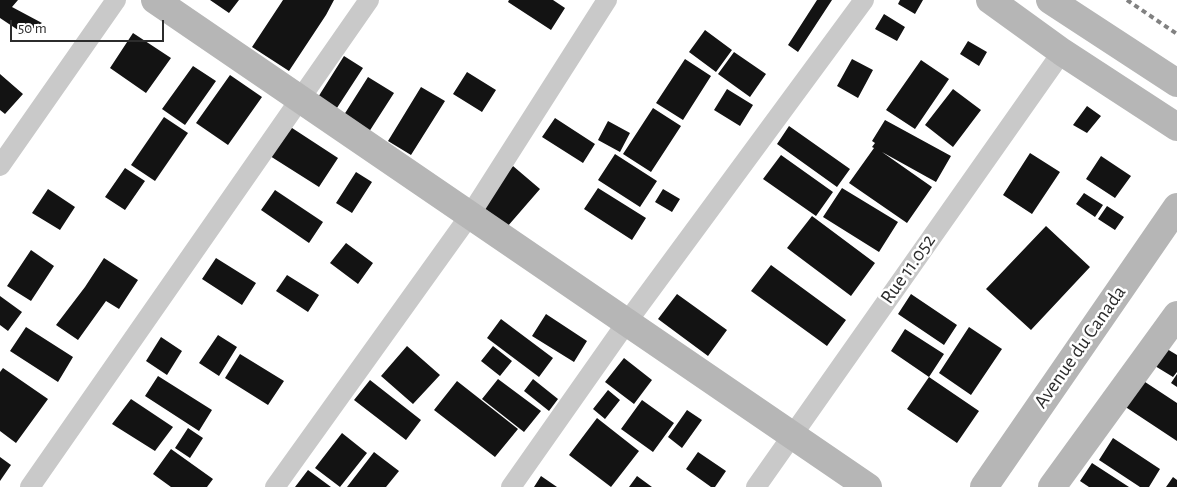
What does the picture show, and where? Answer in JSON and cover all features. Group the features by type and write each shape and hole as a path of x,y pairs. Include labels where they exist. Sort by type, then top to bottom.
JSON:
{"main road":[{"path":"155,0 868,487"},
{"path":"990,0 1062,52 1177,127"},
{"path":"1050,0 1177,83"},
{"name":"Avenue du Canada","path":"984,487 1177,207"},
{"path":"1052,487 1177,315"}],"street":[{"path":"0,166 116,0"},
{"path":"30,487 368,0"},
{"path":"275,487 470,215 607,0"},
{"path":"511,487 626,322 864,0"},
{"name":"Rue 11.052","path":"756,487 1062,52"}],"building":[{"path":"0,0 18,0 12,7 42,23 24,34 0,18"},
{"path":"210,0 239,0 229,13"},
{"path":"283,0 334,0 289,71 252,47"},
{"path":"509,0 553,0 565,8 551,30 508,2"},
{"path":"817,0 832,0 798,52 788,45"},
{"path":"900,0 923,0 915,14 898,4"},
{"path":"884,14 905,27 897,41 875,29"},
{"path":"705,30 732,50 716,72 689,52"},
{"path":"133,33 171,58 146,93 110,68"},
{"path":"968,41 987,52 979,66 960,54"},
{"path":"734,52 766,74 750,97 718,74"},
{"path":"344,56 363,68 333,114 315,102"},
{"path":"685,59 711,76 683,120 656,103"},
{"path":"852,59 873,70 858,98 837,86"},
{"path":"921,60 949,79 915,129 886,110"},
{"path":"193,66 216,81 185,125 162,109"},
{"path":"467,72 496,90 482,112 453,94"},
{"path":"0,74 23,94 5,114 0,110"},
{"path":"230,75 262,97 228,145 196,123"},
{"path":"368,77 394,93 367,135 342,118"},
{"path":"421,87 445,101 411,155 388,141"},
{"path":"727,89 753,105 740,126 714,110"},
{"path":"953,89 981,110 953,147 925,125"},
{"path":"1087,106 1101,116 1087,133 1073,125"},
{"path":"653,108 681,126 651,172 623,154"},
{"path":"164,117 188,133 155,181 131,165"},
{"path":"555,118 595,144 583,163 542,137"},
{"path":"885,120 951,156 936,182 882,152 932,187 907,223 849,183 874,148 872,147 875,143 872,141"},
{"path":"608,121 630,133 620,152 598,140"},
{"path":"289,126 338,158 319,187 270,156"},
{"path":"789,126 850,169 837,187 777,144"},
{"path":"1030,153 1060,172 1032,214 1003,195"},
{"path":"615,154 657,181 640,207 598,180"},
{"path":"781,155 833,192 816,216 763,179"},
{"path":"1101,156 1131,176 1115,198 1086,179"},
{"path":"513,166 540,189 507,227 480,205"},
{"path":"125,168 145,181 125,210 105,197"},
{"path":"356,172 372,182 352,213 336,203"},
{"path":"598,188 646,218 632,240 584,209"},
{"path":"842,188 898,222 879,252 823,217"},
{"path":"48,189 75,207 60,230 32,213"},
{"path":"663,189 680,199 672,212 655,202"},
{"path":"275,190 323,222 309,243 261,210"},
{"path":"1084,193 1103,205 1095,217 1076,204"},
{"path":"1107,206 1124,217 1115,230 1098,219"},
{"path":"812,216 875,263 851,296 787,248"},
{"path":"1046,226 1090,267 1031,330 986,289"},
{"path":"346,243 373,263 358,284 330,263"},
{"path":"31,250 54,266 31,301 7,286"},
{"path":"104,258 138,280 119,309 106,301 78,340 56,325"},
{"path":"216,258 256,283 242,305 202,279"},
{"path":"771,265 846,320 827,346 751,291"},
{"path":"287,275 319,295 308,312 276,291"},
{"path":"677,294 727,330 708,356 658,319"},
{"path":"911,294 957,325 944,345 898,314"},
{"path":"0,296 22,312 8,331 0,325"},
{"path":"546,314 587,341 574,362 532,336"},
{"path":"501,319 553,358 539,377 487,338"},
{"path":"26,327 73,357 58,382 10,351"},
{"path":"969,327 1002,349 971,395 939,373"},
{"path":"905,329 944,354 929,377 891,351"},
{"path":"218,335 237,347 219,376 199,363"},
{"path":"161,337 182,351 167,375 146,361"},
{"path":"407,346 440,375 413,404 381,376"},
{"path":"493,346 512,361 500,376 481,361"},
{"path":"1167,349 1177,355 1177,372 1173,377 1155,366"},
{"path":"240,354 284,381 268,405 225,378"},
{"path":"624,358 652,380 634,404 605,382"},
{"path":"3,368 48,399 16,443 0,431 0,372"},
{"path":"1177,374 1177,387 1171,383"},
{"path":"158,376 212,410 199,431 145,396"},
{"path":"929,377 979,411 957,443 907,409"},
{"path":"1139,378 1177,403 1177,441 1121,404"},
{"path":"498,379 541,411 524,432 482,399"},
{"path":"533,379 558,399 549,411 524,391"},
{"path":"370,380 421,420 406,440 354,400"},
{"path":"457,381 518,429 495,457 434,410"},
{"path":"608,390 620,400 605,419 593,409"},
{"path":"131,399 173,427 155,451 112,424"},
{"path":"642,400 674,423 653,452 621,429"},
{"path":"687,410 702,420 682,448 668,437"},
{"path":"597,418 639,451 611,487 569,455"},
{"path":"188,428 203,438 190,458 175,448"},
{"path":"342,433 367,453 340,487 315,468"},
{"path":"1113,438 1160,469 1149,487 1140,487 1099,460"},
{"path":"171,449 213,479 207,487 171,487 153,474"},
{"path":"374,452 399,471 386,487 347,487"},
{"path":"698,452 726,471 715,487 711,487 686,469"},
{"path":"0,457 11,465 0,481"},
{"path":"1092,463 1129,487 1089,487 1080,481"},
{"path":"308,470 331,487 295,487"},
{"path":"541,476 557,487 534,487"},
{"path":"637,476 652,487 629,487"},
{"path":"1173,477 1177,480 1177,487 1166,487"}],"railway":[{"path":"1127,0 1177,34"}]}
